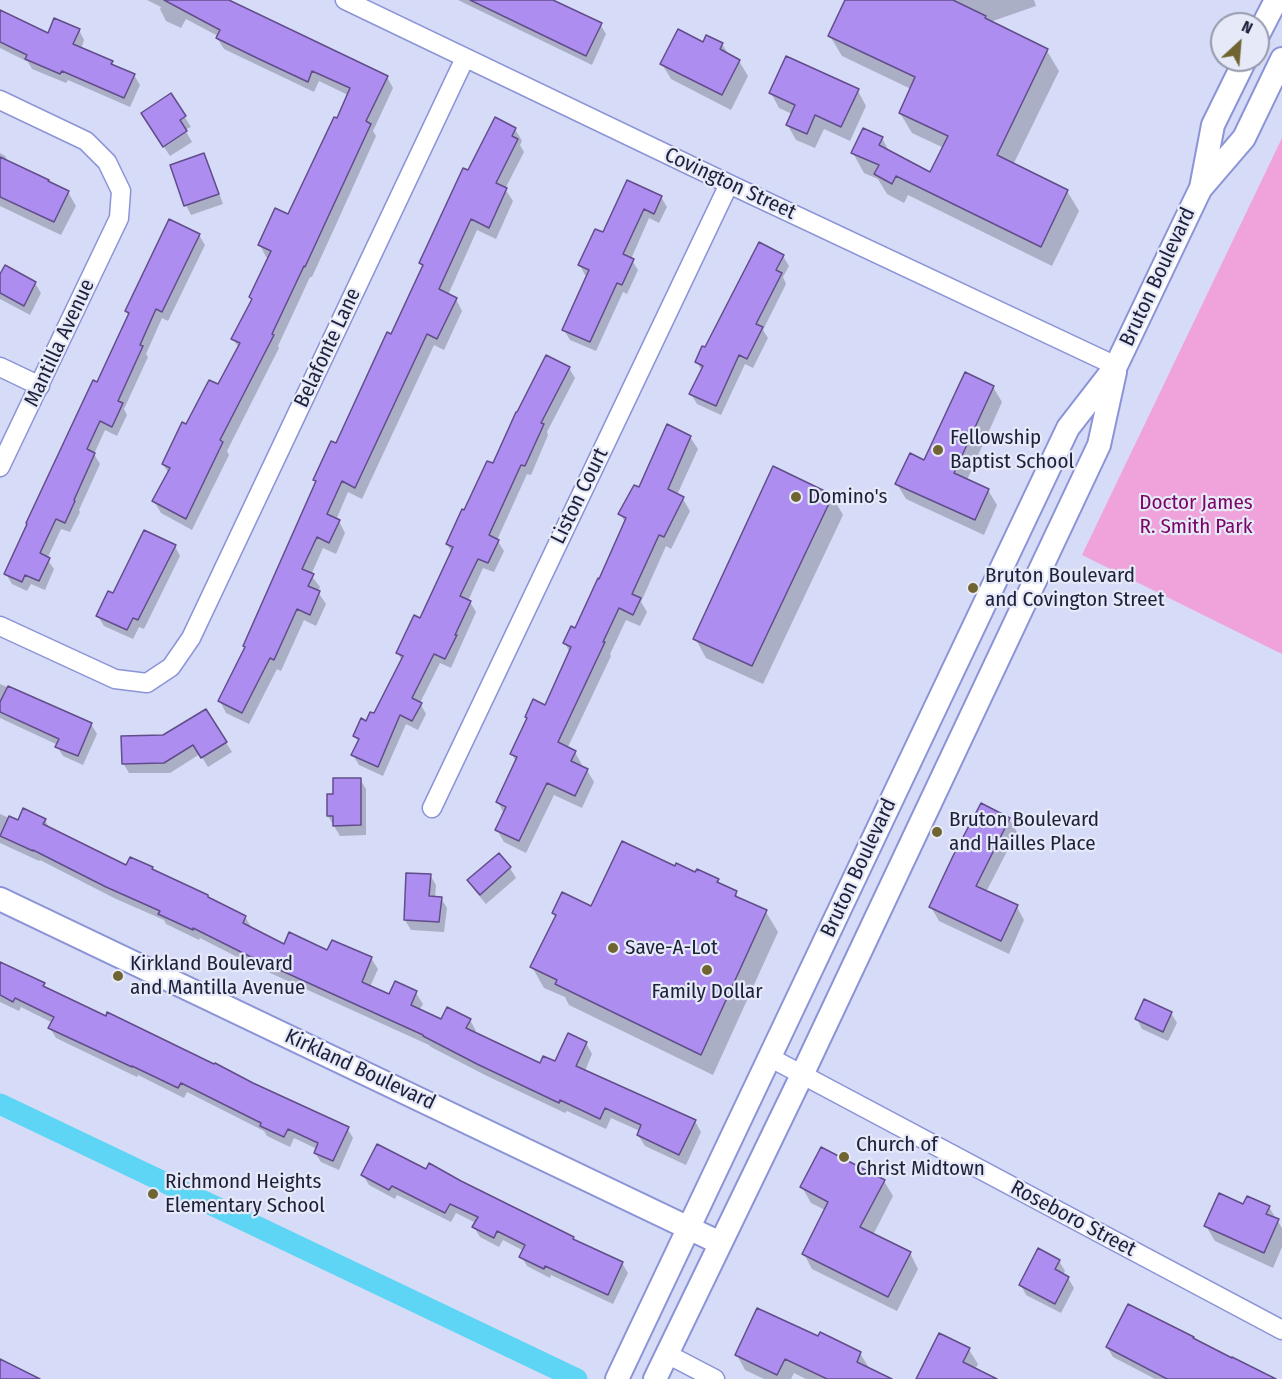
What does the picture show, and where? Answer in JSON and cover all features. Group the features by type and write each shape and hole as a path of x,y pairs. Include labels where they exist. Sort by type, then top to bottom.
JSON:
{"street":[{"name":"Covington Street","path":"345,0 1116,366"},
{"name":"Belafonte Lane","path":"0,626 115,679 147,683 171,667 191,638 465,58"},
{"name":"Bruton Boulevard","path":"1201,188 1244,138 1282,59"},
{"name":"Bruton Boulevard","path":"617,1379 1068,428 1116,366 1201,188 1213,125 1239,72"},
{"name":"Mantilla Avenue","path":"0,100 86,141 107,162 121,191 119,218 0,467"},
{"name":"Liston Court","path":"432,808 729,184"},
{"name":"Bruton Boulevard","path":"656,1379 1099,445 1116,366"},
{"path":"0,367 40,386"},
{"path":"983,608 1015,623"},
{"path":"904,775 936,790"},
{"name":"Kirkland Boulevard","path":"0,899 720,1243"},
{"name":"Roseboro Street","path":"769,1057 1282,1330"},
{"path":"668,1354 715,1379"}],"green space":[{"name":"Doctor James R. Smith Park","path":"1282,138 1282,654 1082,555"}],"building":[{"path":"164,0 229,0 388,76 366,121 371,124 272,334 274,335 220,440 223,442 186,519 152,501 170,468 162,464 182,422 186,424 209,380 218,384 240,343 231,339 252,299 249,297 271,251 258,245 275,208 288,214 350,88 312,71 308,82 259,59 216,38 220,30"},
{"path":"470,0 553,0 602,23 586,56"},
{"path":"845,0 953,0 1048,49 997,155 1068,190 1041,247 896,176 892,184 874,174 879,165 851,153 863,128 883,137 879,145 930,172 948,136 899,113 915,77 828,36"},
{"path":"0,10 48,33 54,18 80,29 73,44 113,61 111,64 135,74 124,98 62,71 60,74 25,59 27,55 0,42"},
{"path":"678,29 703,42 706,35 723,43 720,49 740,60 722,95 660,64"},
{"path":"786,56 859,89 841,127 815,115 807,134 786,125 795,105 769,93"},
{"path":"171,93 186,116 180,120 187,131 163,147 141,113"},
{"path":"495,117 516,128 512,136 518,139 496,183 507,188 489,228 471,219 439,289 457,298 437,339 427,334 355,488 342,481 327,514 340,520 329,543 317,537 302,569 314,574 308,586 320,591 310,615 297,609 274,660 270,658 242,713 218,701 245,647 243,646 316,481 313,480 331,441 336,443 387,332 391,334 423,265 419,263 463,168 468,170"},
{"path":"204,153 219,194 184,206 170,165"},
{"path":"0,157 69,191 54,222 0,197"},
{"path":"627,180 662,196 654,214 644,209 623,254 634,259 622,285 617,283 590,342 562,330 589,270 578,265 595,229 603,232"},
{"path":"169,219 200,234 162,312 156,309 140,345 143,346 118,401 123,403 112,427 100,421 87,449 95,453 65,523 56,519 40,553 50,558 39,581 25,575 22,582 4,574 93,380 97,382 129,313 125,311"},
{"path":"759,242 784,255 776,270 782,273 756,324 763,327 747,359 739,355 716,406 689,394 703,366 695,362"},
{"path":"5,265 36,282 24,306 0,293 0,274"},
{"path":"546,355 570,367 541,423 544,424 525,466 521,465 489,535 499,540 488,563 478,559 460,596 471,601 455,635 457,635 445,659 434,654 412,698 422,703 412,721 400,715 378,767 351,755 359,739 353,736 361,718 366,721 370,712 374,713 403,656 396,653 414,615 420,618 453,547 446,544 462,509 464,510 487,461 493,463 516,412"},
{"path":"965,372 994,386 954,473 989,489 975,520 895,484 910,453 924,460"},
{"path":"667,424 691,436 668,489 684,497 664,537 659,535 632,594 641,598 633,615 619,608 558,742 576,751 571,761 588,769 575,796 547,783 519,841 495,830 506,807 496,802 517,757 510,754 533,699 545,705 571,647 563,643 571,626 575,628 626,518 618,514 634,485 639,487"},
{"path":"773,466 833,495 752,666 693,639"},
{"path":"144,530 176,545 138,620 133,618 127,630 96,616 108,591 113,593"},
{"path":"8,686 92,723 78,756 55,747 59,739 0,712 0,702"},
{"path":"206,709 227,742 201,758 193,745 164,763 122,764 121,736 163,735"},
{"path":"333,778 361,778 361,825 333,826 333,816 327,816 327,794 333,794"},
{"path":"981,803 1010,818 976,886 1018,905 1001,941 929,907"},
{"path":"23,808 46,819 43,824 126,865 130,857 208,895 246,916 243,923 284,944 289,932 327,950 332,940 372,957 362,982 389,994 395,981 417,991 411,1005 441,1019 447,1007 471,1019 466,1028 540,1063 543,1056 555,1061 568,1033 587,1042 576,1066 696,1120 679,1155 637,1135 641,1125 605,1108 600,1119 560,1100 559,1103 423,1035 193,928 193,930 158,914 160,911 0,836 9,816 18,820"},
{"name":"Save-A-Lot","path":"622,841 675,866 676,863 695,872 697,869 719,879 717,882 737,891 735,896 767,910 701,1055 555,984 557,980 530,967 556,915 552,913 562,892 591,906"},
{"path":"499,853 511,867 480,895 467,880"},
{"path":"406,873 431,874 429,896 442,897 439,922 404,920"},
{"path":"0,962 45,983 43,986 106,1016 107,1012 349,1127 333,1161 314,1153 318,1143 288,1129 284,1137 181,1083 178,1088 48,1028 54,1017 15,998 13,1002 0,995"},
{"path":"1144,999 1172,1012 1163,1032 1135,1019"},
{"path":"377,1144 426,1169 429,1163 574,1237 573,1239 623,1262 608,1295 545,1266 544,1269 519,1257 525,1245 497,1231 494,1238 472,1227 478,1217 450,1204 445,1213 392,1186 389,1190 361,1175"},
{"path":"821,1147 885,1180 860,1227 911,1252 888,1297 802,1254 828,1202 800,1187"},
{"path":"1219,1193 1243,1204 1247,1196 1270,1206 1266,1214 1279,1219 1264,1253 1204,1226"},
{"path":"1038,1248 1060,1260 1055,1269 1069,1277 1055,1304 1019,1285"},
{"path":"1128,1304 1276,1379 1167,1379 1106,1347"},
{"path":"757,1308 818,1336 820,1332 861,1352 857,1362 892,1379 827,1379 785,1359 777,1375 735,1355"},
{"path":"939,1333 970,1348 963,1362 997,1379 916,1379"},
{"path":"0,1359 40,1379 0,1379"}],"waterway":[{"path":"0,1104 577,1379"}],"place":[{"name":"Fellowship Baptist School","path":"938,450"},
{"name":"Domino's","path":"796,497"},
{"name":"Bruton Boulevard and Covington Street","path":"973,588"},
{"name":"Bruton Boulevard and Hailles Place","path":"937,832"},
{"name":"Save-A-Lot","path":"613,948"},
{"name":"Family Dollar","path":"707,970"},
{"name":"Kirkland Boulevard and Mantilla Avenue","path":"118,976"},
{"name":"Church of Christ Midtown","path":"844,1157"},
{"name":"Richmond Heights Elementary School","path":"153,1194"}]}
